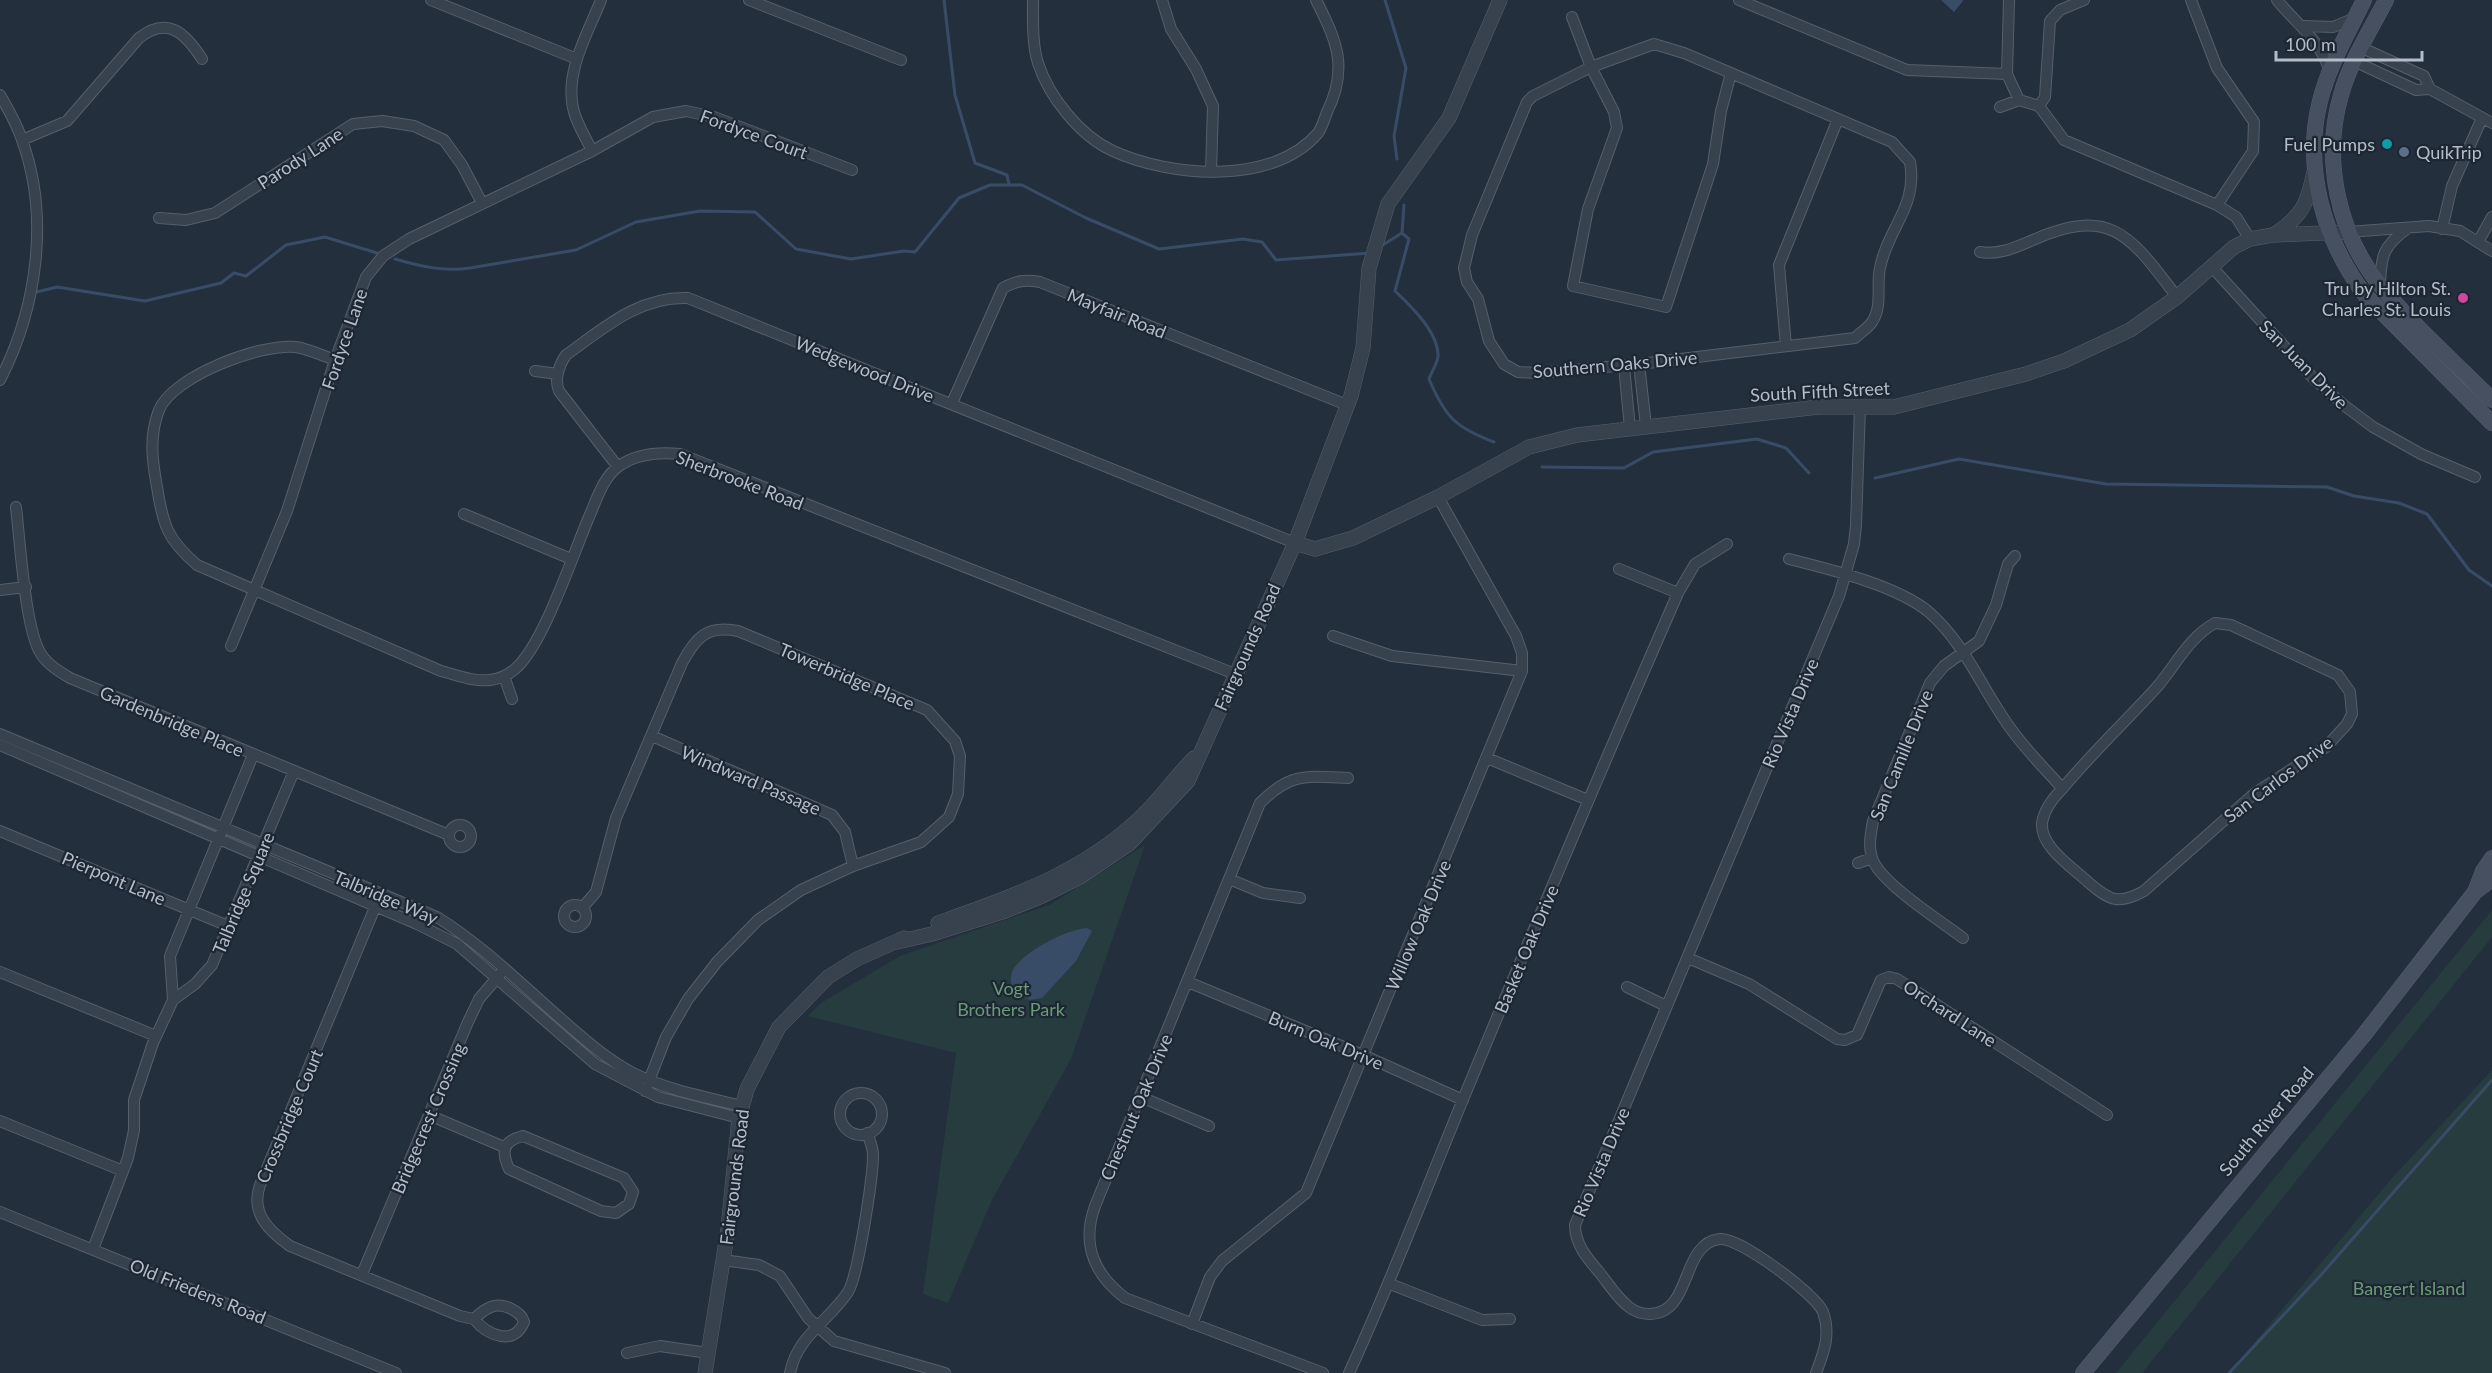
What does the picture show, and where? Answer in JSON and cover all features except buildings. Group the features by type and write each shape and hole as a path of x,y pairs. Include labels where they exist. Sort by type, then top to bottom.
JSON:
{"main road":[{"path":"2364,0 2330,71 2316,127 2315,165 2321,211 2348,272 2366,295 2492,423"},
{"path":"2386,0 2357,54 2339,102 2333,160 2338,200 2348,232 2379,285 2492,400"},
{"path":"2355,18 2357,54"},
{"name":"South River Road","path":"2475,892 2483,871 2492,858"},
{"name":"South River Road","path":"2083,1373 2362,1036 2475,892 2492,879"}],"street":[{"path":"431,0 578,59"},
{"path":"592,152 573,109 571,83 601,0"},
{"path":"748,0 901,60"},
{"path":"1033,0 1038,62 1052,93 1078,126 1112,151 1161,168 1211,172 1258,168 1294,152 1319,132 1336,93 1338,59 1326,20 1316,0"},
{"path":"1162,0 1171,29 1196,69 1213,106 1211,172"},
{"name":"Fairgrounds Road","path":"705,1373 723,1260 740,1112 747,1089 779,1027 828,977 857,959 897,942 932,934 1005,911 1042,897 1080,877 1130,844 1150,825 1188,781 1295,543 1347,405 1363,348 1367,283 1380,224 1388,204 1403,180 1449,118 1500,0"},
{"path":"1738,0 1907,70 2007,74"},
{"path":"2009,0 2007,74 2019,100"},
{"path":"2039,106 2045,97 2050,21 2060,10 2084,0"},
{"path":"2191,0 2217,68 2254,122 2253,152 2217,205"},
{"path":"2277,0 2304,26 2322,50 2330,71"},
{"path":"1572,17 1591,67 1614,112 1617,128 1588,209 1573,286 1666,308 1713,164 1721,111 1731,73"},
{"path":"2304,26 2333,27 2355,18"},
{"path":"22,140 67,121 139,38 151,30 166,28 182,33 189,38 202,59"},
{"name":"Southern Oaks Drive","path":"1654,44 1665,45 1731,73 1892,142 1910,162 1911,194 1881,261 1876,283 1880,299 1873,322 1855,338 1624,366 1537,373 1518,372 1504,364 1489,341 1478,299 1467,282 1464,268 1472,235 1527,102 1533,96 1591,67 1654,44"},
{"path":"2357,54 2416,90 2430,89 2487,120 2452,186 2442,228"},
{"path":"0,95 22,140 34,199 34,274 13,355 0,380"},
{"path":"2000,107 2019,100 2039,106 2064,140 2217,205 2236,217 2250,239"},
{"name":"Fordyce Court","path":"592,152 653,117 686,111 714,117 852,170"},
{"path":"1786,346 1779,265 1838,119"},
{"name":"Parody Lane","path":"159,218 186,220 215,213 353,124 382,121 414,126 444,140 462,165 482,203"},
{"name":"Fordyce Lane","path":"231,645 287,511 335,360 366,277 383,256 409,239 592,152"},
{"path":"2273,235 2294,221 2308,200 2315,165"},
{"path":"2478,242 2492,217"},
{"path":"1980,252 1993,254 2006,251 2059,228 2095,225 2119,232 2133,242 2176,297"},
{"path":"2379,285 2381,256 2392,239 2409,228"},
{"path":"2348,232 2442,228 2460,231 2492,250"},
{"name":"South Fifth Street","path":"1295,543 1315,549 1325,548 1380,526 1529,447 1577,435 1819,407 1860,408 1908,404 2064,361 2130,330 2176,297 2234,247 2250,239 2273,235 2348,232"},
{"name":"San Juan Drive","path":"2211,266 2314,378 2345,406 2373,427 2421,454 2475,477"},
{"name":"Mayfair Road","path":"952,403 1003,288 1014,282 1029,280 1040,282 1347,405"},
{"name":"Wedgewood Drive","path":"558,374 566,355 620,317 645,303 668,297 688,298 1295,543"},
{"path":"335,360 297,347 275,347 243,354 192,379 160,407 153,431 151,454 162,519 176,547 197,565 441,671 482,680 504,676 517,668 539,635 600,490 618,466 559,391 558,374 535,371"},
{"path":"1640,364 1646,426"},
{"path":"1624,366 1630,428"},
{"name":"Rio Vista Drive","path":"1816,1373 1828,1334 1822,1308 1778,1271 1737,1242 1722,1239 1711,1242 1693,1261 1679,1294 1669,1307 1656,1314 1641,1314 1628,1306 1597,1270 1575,1236 1575,1225 1830,619 1845,573 1856,525 1860,408"},
{"name":"Sherbrooke Road","path":"618,466 644,455 666,452 680,454 1235,675"},
{"name":"Willow Oak Drive","path":"1192,1324 1209,1277 1222,1261 1306,1193 1522,671 1522,653 1516,636 1438,497"},
{"name":"Gardenbridge Place","path":"16,507 32,633 41,654 52,667 70,678 253,755 449,834"},
{"path":"464,514 571,559"},
{"name":"Basket Oak Drive","path":"1349,1373 1390,1284 1463,1100 1588,800 1678,593 1695,564 1727,544"},
{"name":"San Camille Drive","path":"1872,858 1870,838 1873,821 1930,683 1944,666 1979,641 1988,628 2002,578 2008,564 2015,556"},
{"path":"1789,559 1845,573 1891,592 1928,611 1949,632 1963,651 2011,730 2062,788"},
{"path":"1619,569 1678,593"},
{"path":"0,590 26,587"},
{"name":"San Carlos Drive","path":"2215,623 2231,626 2338,675 2350,692 2352,714 2347,724 2326,747 2255,793 2144,891 2126,901 2113,899 2100,893 2048,844 2042,822 2046,810 2062,788 2157,687 2201,630 2215,623"},
{"name":"Towerbridge Place","path":"582,907 596,892 616,818 693,643 706,633 724,628 738,631 927,710 955,741 960,756 958,794 949,817 921,842 853,866 801,890 758,920 717,962 682,1008 666,1037 645,1091"},
{"path":"1332,636 1392,656 1522,671"},
{"path":"504,676 512,699"},
{"name":"Talbridge Way","path":"0,734 265,843 437,917 462,933 501,974 595,1064 645,1091 740,1112"},
{"name":"Windward Passage","path":"652,736 832,815 844,832 853,866"},
{"name":"Talbridge Way","path":"0,745 376,906 457,944 501,974 592,1045 633,1072 740,1112"},
{"name":"Talbridge Square","path":"173,1000 170,956 253,755"},
{"path":"1487,758 1588,800"},
{"name":"Talbridge Square","path":"93,1249 123,1171 134,1130 134,1100 156,1036 173,1000 195,984 212,965 294,771"},
{"name":"Chestnut Oak Drive","path":"1323,1373 1125,1298 1108,1285 1098,1271 1090,1252 1090,1220 1260,803 1285,781 1309,776 1348,778"},
{"name":"Pierpont Lane","path":"0,831 228,926"},
{"path":"1858,862 1872,858 1884,877 1964,938"},
{"path":"1228,879 1263,893 1300,898"},
{"name":"Crossbridge Court","path":"380,894 256,1193 261,1220 271,1232 290,1246 460,1316 474,1318"},
{"name":"Orchard Lane","path":"1688,958 1749,984 1837,1039 1845,1040 1857,1035 1881,980 1889,977 1897,979 2107,1115"},
{"path":"0,972 156,1036"},
{"name":"Bridgecrest Crossing","path":"362,1274 479,999 501,974"},
{"name":"Burn Oak Drive","path":"1188,982 1364,1055 1463,1100"},
{"path":"1627,987 1666,1006"},
{"path":"1141,1097 1209,1126"},
{"path":"429,1115 504,1147"},
{"path":"0,1121 123,1171"},
{"path":"790,1373 796,1350 841,1302 852,1285 873,1156 867,1133"},
{"path":"523,1136 624,1178 633,1192 629,1204 616,1213 601,1211 509,1169 504,1157 504,1147 509,1140 523,1136"},
{"name":"Old Friedens Road","path":"0,1212 396,1373"},
{"path":"723,1260 759,1265 780,1276 816,1327 834,1341 945,1373"},
{"path":"1390,1284 1482,1320 1510,1319"},
{"path":"627,1353 660,1347 708,1353"}],"green space":[{"name":"Vogt Brothers Park","path":"1145,845 1071,1059 992,1200 948,1303 923,1294 956,1053 808,1016 821,1003 900,956 1049,905"},
{"path":"2492,910 2492,937 2142,1373 2116,1373"},
{"name":"Bangert Island","path":"2492,1070 2492,1373 2229,1373 2391,1179"}],"water":[{"path":"1941,0 1962,0 1963,1 1954,12"},
{"path":"1087,928 1092,931 1076,961 1042,998 1030,1000 1013,991 1012,971 1028,954 1058,937"}],"waterway":[{"path":"944,0 955,95 975,163 1007,175 1009,185"},
{"path":"1385,0 1406,68 1394,136 1397,159"},
{"path":"395,259 441,269 470,268 576,250 636,222 700,211 755,212 796,249 851,259 904,251 915,252 959,198 990,185 1022,185 1086,218 1159,249 1243,239 1262,242 1276,260 1370,253"},
{"path":"1402,233 1404,205"},
{"path":"1381,246 1402,233 1409,239 1395,291 1423,321 1434,339 1438,357 1429,379 1453,420 1470,432 1494,442"},
{"path":"37,292 57,287 145,301 221,283 234,273 246,276 286,245 325,237 377,253"},
{"path":"1542,467 1624,468 1653,452 1757,439 1786,448 1809,473"},
{"path":"1875,478 1959,459 2106,484 2327,487 2354,496 2399,503 2427,514 2469,570 2492,586"},
{"path":"2229,1373 2320,1276 2492,1080"}],"place":[{"name":"Fuel Pumps","path":"2387,144"},
{"name":"QuikTrip","path":"2404,152"},
{"name":"Tru by Hilton St. Charles St. Louis","path":"2463,298"}]}
